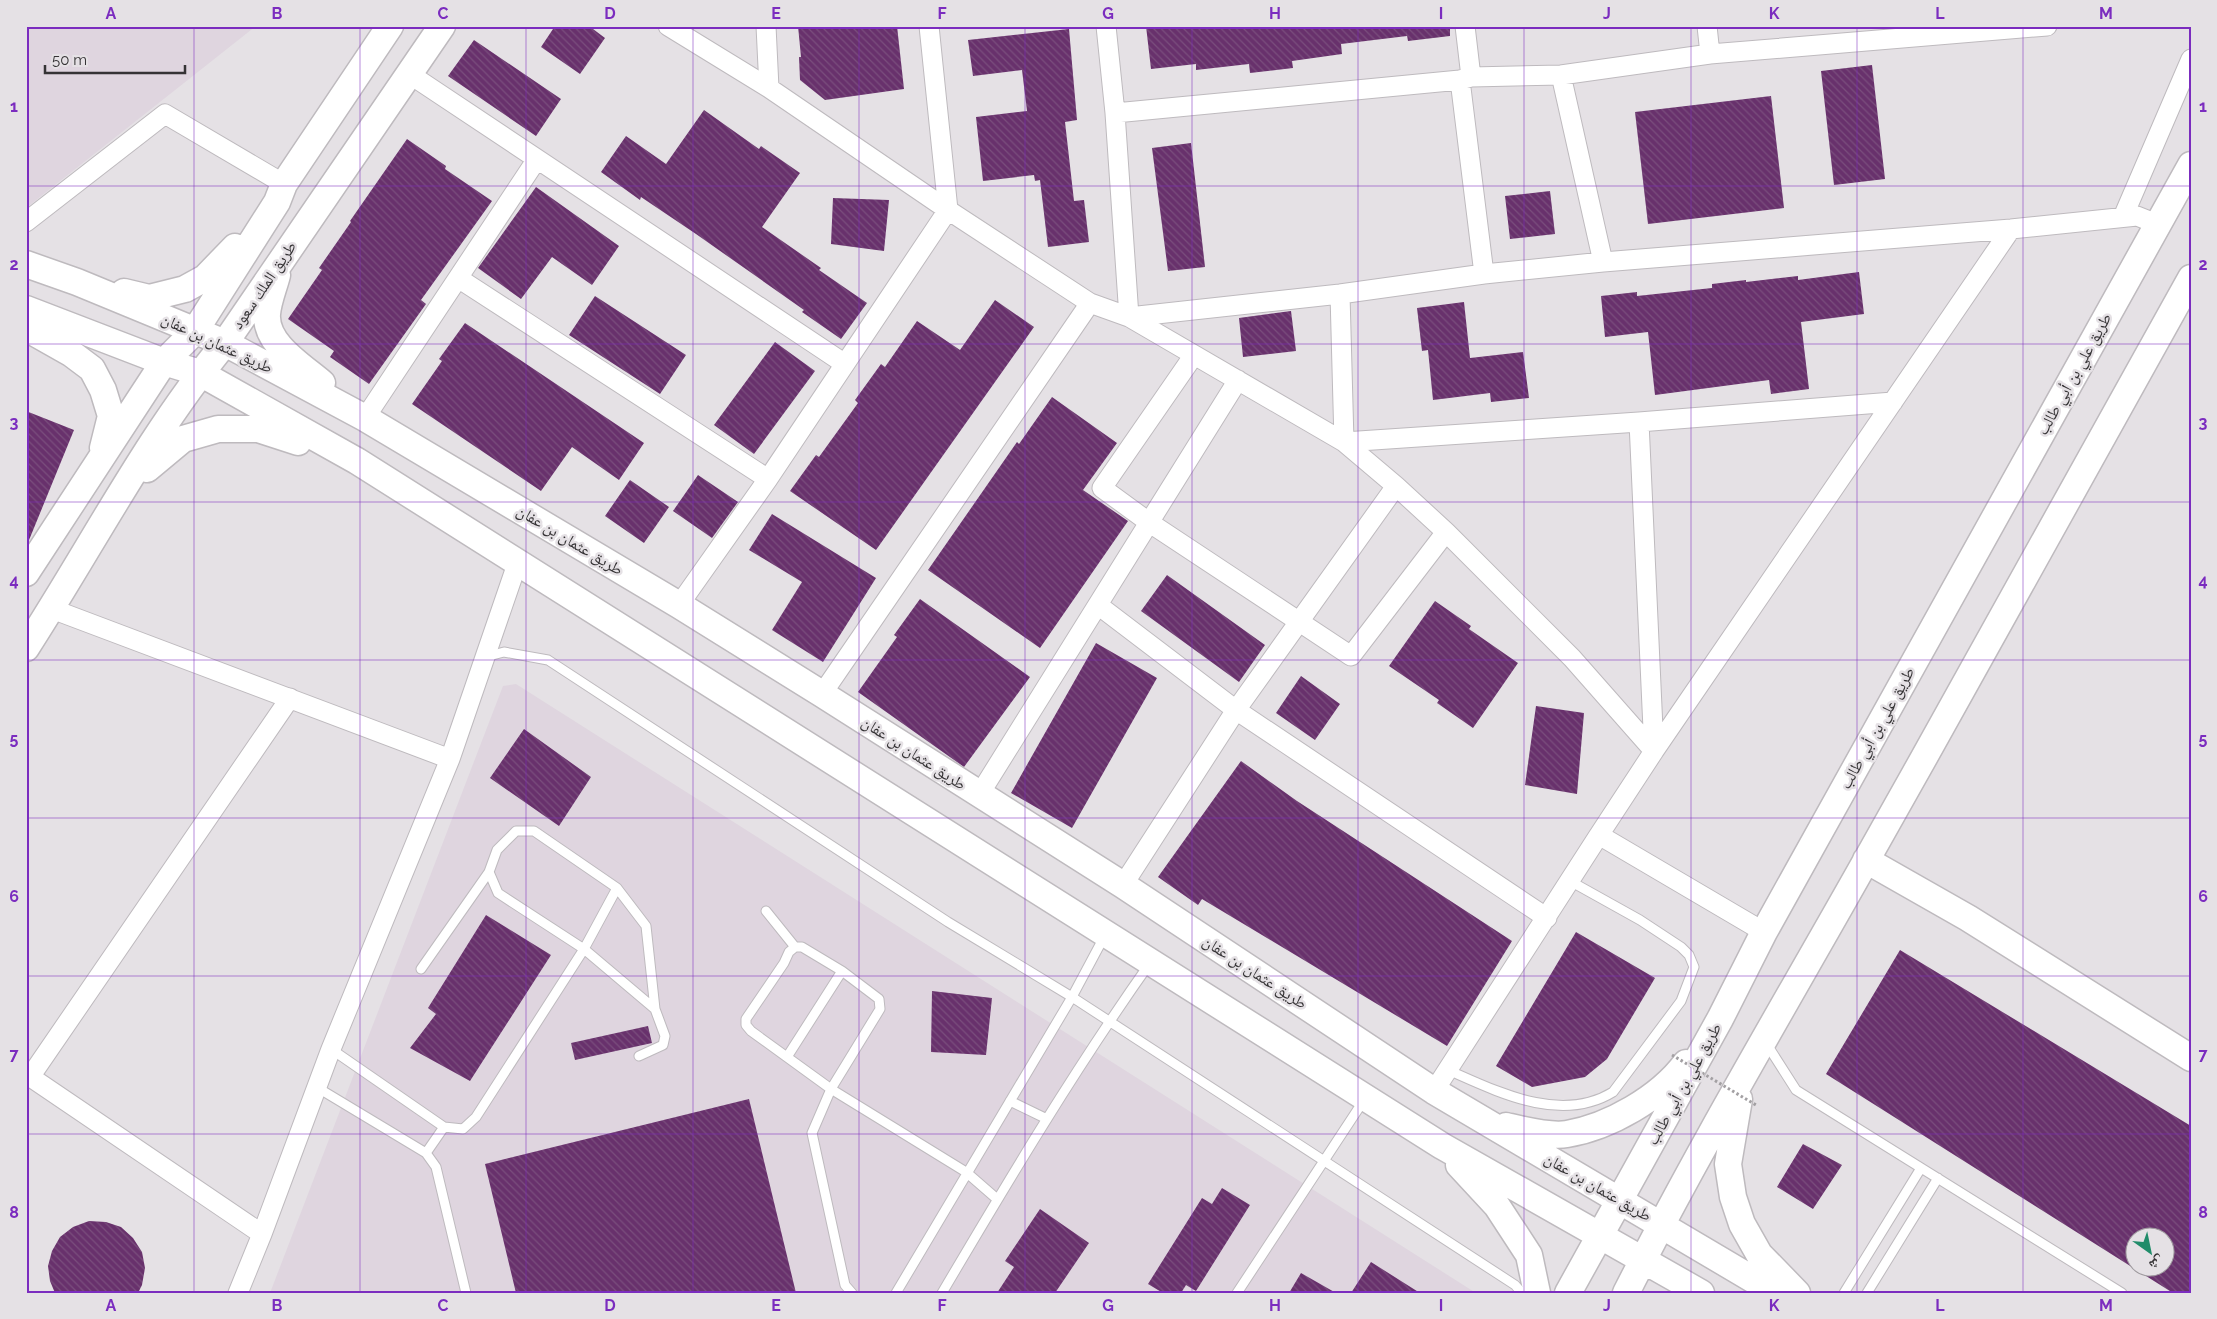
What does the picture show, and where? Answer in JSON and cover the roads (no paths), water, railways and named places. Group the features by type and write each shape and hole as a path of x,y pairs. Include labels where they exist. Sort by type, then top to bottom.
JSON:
{"main road":[{"name":"طريق الملك سعود","path":"26,573 164,362 195,331 280,193 390,26"},
{"name":"طريق الملك سعود","path":"26,648 52,609 125,488 200,373 225,343 282,257 411,75 442,26"},
{"name":"طريق علي بن أبي طالب","path":"1568,1293 1720,1019 1764,932 2191,165"},
{"path":"77,282 149,298 185,289 205,278 280,193"},
{"path":"282,257 267,314 271,334 283,349 361,416"},
{"name":"طريق عثمان بن عفان","path":"26,264 77,282 225,343 361,416 680,605 1123,885 1441,1080 1485,1121 1662,1224 1790,1290"},
{"path":"1626,1293 1763,1039 1866,860 2191,278"},
{"path":"26,310 164,362 200,373 357,461 517,564 1442,1146 1700,1293"},
{"path":"26,328 72,354 92,369 103,390 111,416 104,448 81,490"},
{"path":"125,488 183,439 218,429 258,429 357,461"},
{"path":"1866,860 1968,918 2191,1058"},
{"path":"1485,1121 1530,1131 1565,1135 1613,1121 1652,1095 1679,1073 1720,1019"},
{"path":"1744,1075 1728,1164 1733,1197 1742,1224 1759,1254 1790,1290"},
{"path":"1442,1146 1497,1206 1529,1255 1537,1293"}],"street":[{"path":"668,26 769,88 948,210 1090,303 1129,317 1344,442 1446,532 1572,658 1654,751"},
{"path":"766,26 769,88"},
{"path":"680,605 768,479 948,210 929,26"},
{"path":"1106,26 1115,113 1129,317"},
{"path":"1465,26 1466,79 1484,274"},
{"path":"1707,26 1710,54"},
{"path":"1115,113 1466,79 1561,75 1710,54 1892,33 2046,26"},
{"path":"2123,217 2191,59"},
{"path":"411,75 845,364"},
{"path":"1561,75 1603,262"},
{"path":"26,222 165,114 280,193"},
{"path":"361,416 458,278 537,159"},
{"path":"1129,317 1340,294 1484,274 1603,262 2011,229 2137,216 2158,224"},
{"path":"1441,1080 1654,751 2011,229"},
{"path":"458,278 768,479"},
{"path":"1340,294 1344,442"},
{"path":"822,694 1090,303"},
{"path":"1194,355 1102,488 1150,523 1351,656 1446,532"},
{"path":"979,795 1238,380"},
{"path":"1344,442 1640,422 1893,402"},
{"path":"1640,422 1654,751"},
{"path":"1123,885 1236,710 1396,486"},
{"path":"238,1293 318,1088 331,1049 450,759 517,564"},
{"path":"1098,605 1236,710 1547,918"},
{"path":"52,609 450,759"},
{"path":"262,1234 28,1075 290,698"},
{"path":"1599,835 1764,932"}],"lane":[{"path":"485,657 504,652 548,660 948,922 1072,997 1324,1160 1515,1285 1522,1293"},
{"path":"421,969 489,872 498,850 516,831 534,831 616,888 646,926 655,1009 666,1036 663,1045 639,1056"},
{"path":"489,872 498,893 584,949 655,1009"},
{"path":"1441,1080 1546,1104 1584,1105 1600,1100 1613,1092 1682,1001 1694,968 1690,955 1640,920 1570,882"},
{"path":"331,1049 444,1127 463,1129 476,1117 584,949 616,888"},
{"path":"766,911 795,947"},
{"path":"896,1293 966,1172 1072,997 1106,934"},
{"path":"852,1293 845,1284 812,1133 831,1089 880,1009 879,999 842,971 802,947 795,947 789,952 784,963 746,1019 746,1025 750,1031 831,1089 966,1172 997,1199"},
{"path":"942,1293 1047,1119 1108,1022 1150,962"},
{"path":"787,1057 842,971"},
{"path":"1763,1039 1796,1090 2122,1293"},
{"path":"318,1088 426,1153 436,1167 466,1292"},
{"path":"1237,1293 1365,1098"},
{"path":"1010,1101 1047,1119"},
{"path":"426,1153 444,1127"},
{"path":"1844,1293 1921,1168"},
{"path":"1867,1293 1938,1178"}]}
